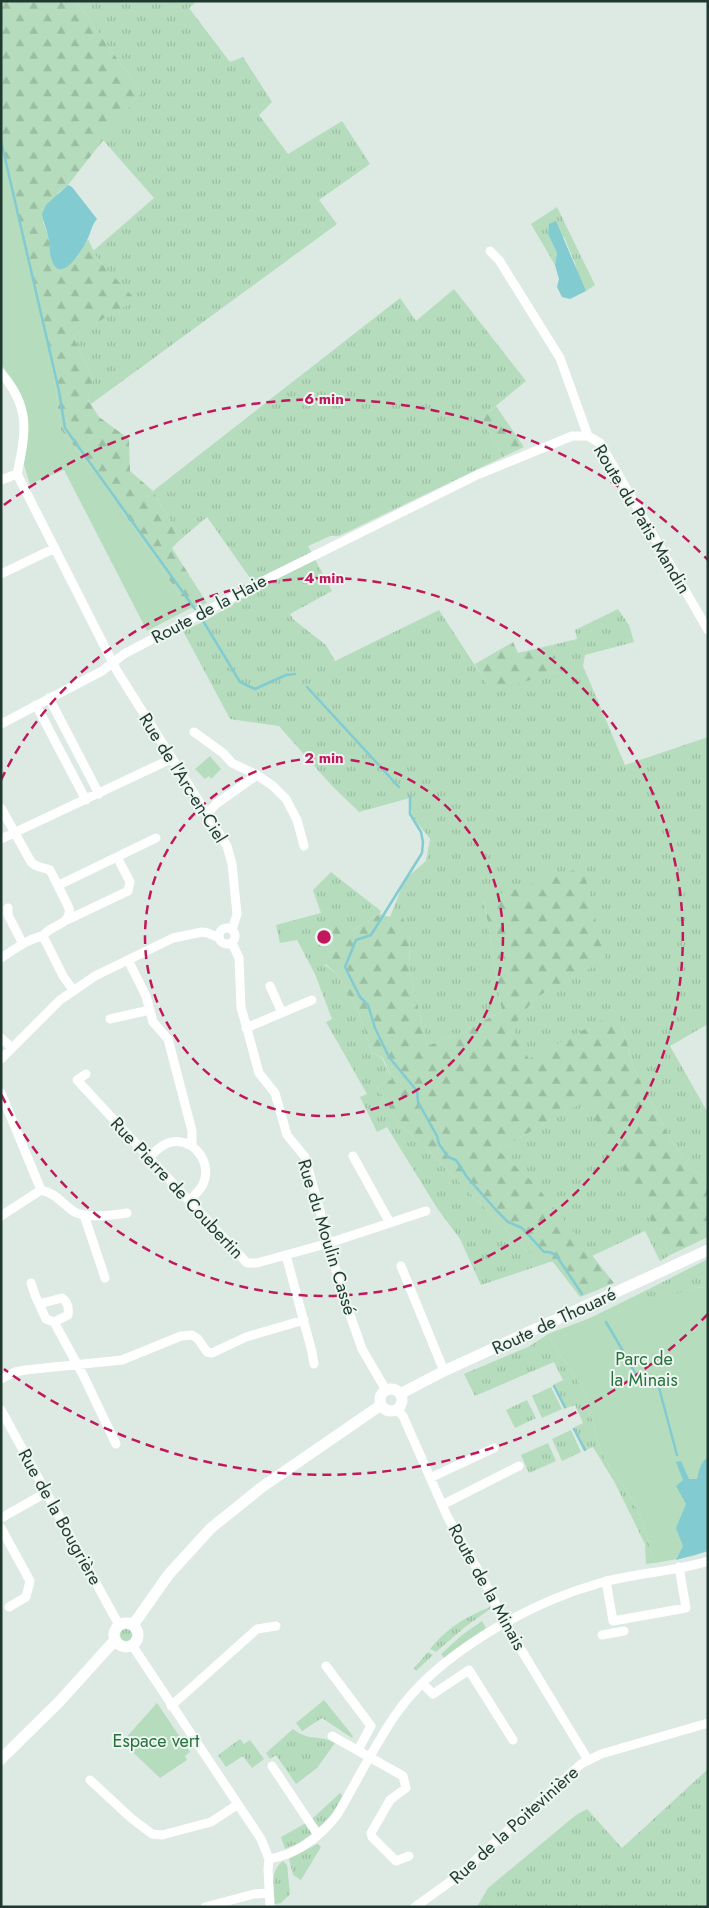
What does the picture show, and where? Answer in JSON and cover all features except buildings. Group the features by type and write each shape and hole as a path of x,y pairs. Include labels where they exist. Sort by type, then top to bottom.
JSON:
{"street":[{"path":"490,251 499,260 560,358 588,436"},
{"path":"1,373 13,386 23,415 24,430 17,474 1,480"},
{"name":"Route du Patis Mandin","path":"588,436 600,443 605,451 708,630"},
{"name":"Route de la Haie","path":"1,724 102,671 124,654 273,576 477,475 566,438 588,436"},
{"name":"Rue de l'Arc-en-Ciel","path":"17,474 112,662 171,760 227,846 232,864 237,914 232,930"},
{"path":"1,574 55,548"},
{"path":"49,698 99,794"},
{"path":"36,705 86,800"},
{"path":"194,732 223,753 232,763 257,775 273,786 286,799 299,824 304,846"},
{"path":"1,839 171,760"},
{"path":"207,814 216,804 257,775"},
{"path":"1,808 31,862 37,867 50,870 59,885 69,908 70,914 67,920"},
{"path":"59,885 156,838"},
{"path":"1,958 22,944 42,936 48,930 128,891 130,882 117,857"},
{"path":"8,908 8,915 22,944"},
{"path":"1,1059 36,1022 73,990 95,976 173,938 191,933 208,933 219,938 224,944 232,943 236,937 232,930 226,928 222,930 219,938"},
{"path":"42,936 63,976 73,990"},
{"name":"Rue du Moulin Cassé","path":"232,943 239,958 241,1007 258,1073 275,1093 287,1135 305,1157 341,1289 362,1348 386,1390"},
{"path":"128,960 146,996 153,1022 168,1039 192,1131 192,1146"},
{"path":"270,986 282,1013"},
{"path":"246,1028 312,1000"},
{"path":"110,1019 150,1010"},
{"path":"1,1038 12,1048"},
{"name":"Rue Pierre de Coubertin","path":"86,1074 77,1080 190,1200 244,1262 252,1264 329,1243 426,1211"},
{"path":"1,1093 41,1190"},
{"path":"149,1157 167,1144 177,1142 192,1146 202,1155 206,1176 202,1185 190,1200"},
{"path":"352,1156 390,1222"},
{"path":"1,1216 41,1190 48,1192 74,1212 84,1215 127,1213"},
{"path":"84,1215 105,1278"},
{"name":"Route de Thouaré","path":"400,1394 444,1371 708,1250"},
{"path":"286,1255 314,1364"},
{"path":"401,1266 444,1371"},
{"path":"32,1284 46,1319 54,1322 116,1444"},
{"path":"39,1304 62,1298 66,1301 69,1310 68,1315 54,1322"},
{"path":"1,1378 25,1370 122,1360 181,1336 192,1335 198,1339 207,1352 212,1353 246,1338 304,1320"},
{"path":"386,1390 395,1390 400,1394 401,1404 397,1410 390,1411 382,1406 380,1399 386,1390"},
{"path":"133,1625 169,1574 211,1528 262,1487 382,1406"},
{"name":"Rue de la Bougrière","path":"1,1410 119,1625"},
{"name":"Route de la Minais","path":"397,1410 403,1416 442,1505 484,1579 505,1623 588,1760"},
{"path":"430,1478 494,1448"},
{"path":"442,1505 519,1466"},
{"path":"1,1518 47,1492"},
{"path":"1,1528 30,1581 26,1597 9,1607"},
{"path":"269,1859 290,1854 302,1848 318,1835 337,1815 394,1716 440,1667 458,1653 505,1623 571,1592 606,1582 708,1561"},
{"path":"613,1621 686,1608 679,1568"},
{"path":"606,1582 614,1633"},
{"path":"1,1759 60,1701 115,1640 115,1630 119,1625 126,1622 133,1625 137,1630 138,1637 132,1645"},
{"path":"171,1706 258,1629 276,1626"},
{"path":"602,1635 624,1631"},
{"path":"115,1640 120,1645 132,1645"},
{"path":"132,1645 261,1839 269,1859 270,1907"},
{"path":"326,1666 371,1726 358,1750"},
{"path":"423,1684 433,1694 470,1670 513,1740"},
{"name":"Rue de la Poitevinière","path":"415,1907 458,1876 580,1764 601,1754 708,1723"},
{"path":"332,1736 403,1776 406,1788 390,1800 372,1833 372,1837 396,1861 409,1856"},
{"path":"272,1766 318,1835"},
{"path":"90,1780 131,1818 152,1834 162,1835 211,1822 237,1805"},
{"path":"205,1907 254,1894 269,1893"}],"green space":[{"path":"1,1 76,1 141,92 68,185 59,192 43,222 48,235 52,262 77,257 88,239 98,260 136,300 73,336 93,379 88,400 99,417 129,439 130,471 153,491 180,540 172,548 207,603 189,609 99,477 61,430 50,348 1,141"},
{"path":"76,1 194,1 195,3 189,8 230,62 243,57 272,102 259,115 288,154 342,121 370,164 319,200 337,224 91,404 88,399 93,379 73,336 135,300 98,260 93,251 154,198 103,140 141,92"},
{"path":"1,141 50,348 61,430 99,477 189,609 147,631 64,470 30,484 24,465 26,414 18,389 1,364"},
{"path":"557,207 595,285 586,291 564,237 548,234 557,253 555,265 531,224"},
{"path":"454,289 526,381 481,418 503,457 339,536 330,536 308,546 332,591 290,614 294,620 326,645 335,661 439,610 491,690 559,672 552,645 577,639 575,630 618,609 629,625 634,642 585,655 583,666 625,765 708,737 708,1024 670,1046 708,1113 708,1177 690,1170 669,1136 633,1067 623,1026 529,1059 511,1028 535,998 604,960 484,899 502,1011 459,1034 427,1046 409,967 410,933 390,917 405,879 426,861 430,839 412,816 410,798 359,812 332,786 279,726 230,719 183,631 205,621 258,589 207,517 180,540 153,491 400,298 416,321"},
{"path":"496,406 524,447 503,457 481,418"},
{"path":"513,642 518,653 552,645 559,672 491,691 475,664"},
{"path":"210,756 221,769 211,779 209,776 205,779 195,769"},
{"path":"583,867 605,960 535,998 512,1028 529,1059 617,1012 623,1026 633,1067 669,1136 690,1170 708,1177 708,1237 670,1255 585,1101 498,1150 535,1184 614,1283 580,1297 553,1262 536,1260 426,1148 399,1124 377,1087 392,1079 383,1058 372,1052 358,1010 337,974 315,955 313,939 337,920 351,931 380,914 390,917 401,914 410,933 409,967 427,1046 459,1034 502,1011 484,899"},
{"path":"331,872 381,911 380,914 351,931 325,965 337,974 358,1010 372,1052 382,1058 392,1079 377,1087 399,1124 426,1148 536,1260 553,1261 481,1285 460,1239 437,1208 387,1127 377,1132 360,1097 367,1094 326,1022 332,1019 315,974 297,940 280,943 276,925 321,913 313,890"},
{"path":"586,1100 670,1255 660,1261 645,1231 592,1256 535,1184 498,1150"},
{"path":"708,1259 708,1287 693,1288 646,1306 639,1294"},
{"name":"Parc de la Minais","path":"708,1287 708,1551 693,1556 655,1563 644,1526 633,1500 604,1457 582,1389 548,1334 590,1318 639,1294 646,1305 693,1288"},
{"path":"548,1334 582,1389 604,1457 633,1500 644,1526 655,1563 646,1564 645,1544 615,1483 593,1447 584,1451 573,1428 583,1423 575,1405 564,1409 553,1385 563,1380 554,1362 475,1396 464,1374 530,1346"},
{"path":"551,1387 562,1409 542,1418 532,1396"},
{"path":"527,1400 536,1418 515,1428 506,1410"},
{"path":"571,1430 581,1452 562,1461 552,1439"},
{"path":"548,1443 556,1461 529,1473 521,1455"},
{"path":"490,1607 490,1609 436,1652 430,1649 457,1624"},
{"path":"482,1621 486,1628 444,1658 441,1654 462,1635"},
{"path":"126,1629 132,1635 126,1641 120,1635"},
{"path":"428,1652 433,1655 416,1671 414,1668"},
{"path":"324,1700 353,1736 352,1738 322,1718 302,1731 296,1723"},
{"name":"Espace vert","path":"157,1703 190,1752 185,1756 187,1760 160,1778 122,1742"},
{"path":"293,1729 309,1737 329,1740 335,1743 317,1768 296,1784 276,1755 270,1759 266,1753"},
{"path":"240,1739 244,1744 250,1740 264,1759 252,1768 243,1756 226,1767 218,1755"},
{"path":"708,1769 708,1907 477,1907 488,1888 576,1815 587,1809 622,1848"},
{"path":"340,1793 343,1796 331,1816 319,1827 312,1819"},
{"path":"306,1823 313,1833 299,1843 285,1849 281,1837"},
{"path":"317,1844 321,1847 301,1880 293,1875 289,1859"},
{"path":"283,1861 287,1865 290,1894 281,1903 275,1904 274,1875"}],"water":[{"path":"68,185 72,187 97,219 77,257 67,267 62,269 57,268 53,263 42,214 46,205"},
{"path":"556,221 586,291 570,299 562,297 557,287 559,279 555,265 557,253 548,234 549,224"},
{"path":"708,1457 708,1551 676,1560 683,1546 676,1528 686,1504 676,1486 683,1480 676,1462 681,1461 689,1479 697,1479 701,1464"}],"waterway":[{"path":"1,141 59,391 65,428 195,609"},
{"path":"202,619 240,682 255,689 286,675 295,674"},
{"path":"307,687 399,787"},
{"path":"410,796 410,814 421,832 423,842 422,853 371,935 356,940 345,967 360,997 368,1005 375,1028 389,1057 417,1091 418,1102 437,1136 439,1144 448,1157 456,1160 467,1177 508,1222 522,1228 544,1252 556,1255 582,1294"},
{"path":"606,1322 630,1363"},
{"path":"631,1366 636,1375 649,1382 658,1384 677,1455"},
{"path":"554,1386 565,1407"},
{"path":"574,1429 585,1450"}]}
